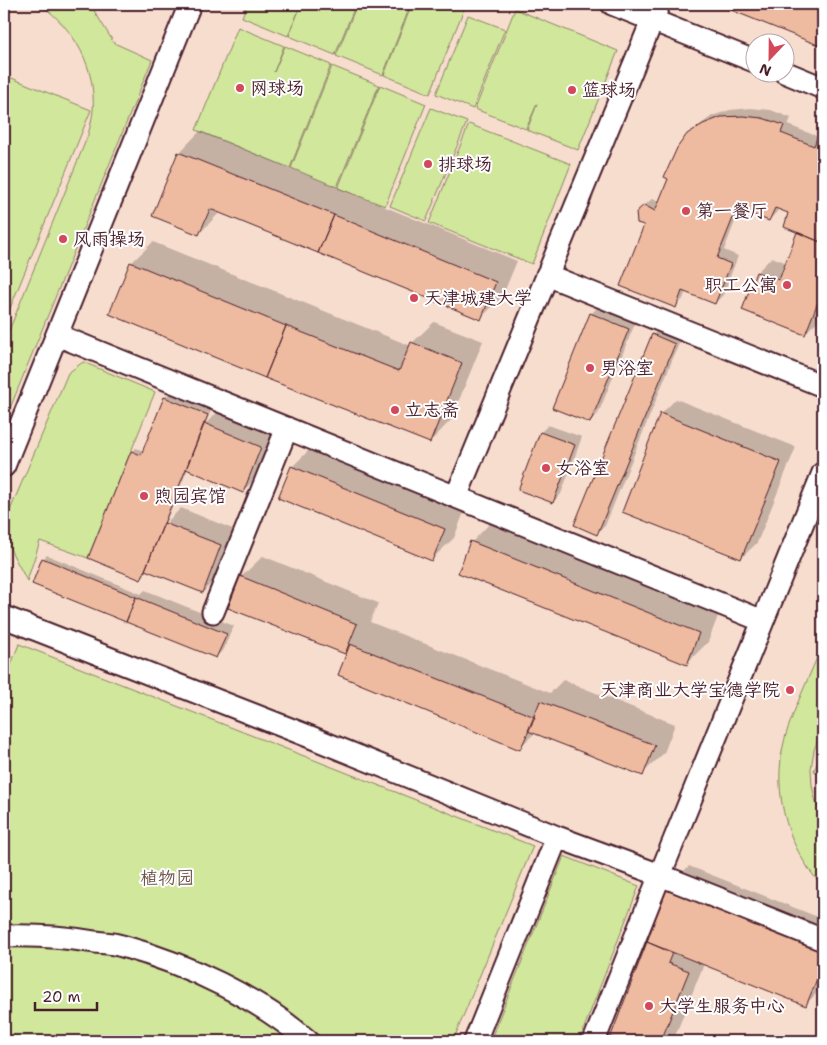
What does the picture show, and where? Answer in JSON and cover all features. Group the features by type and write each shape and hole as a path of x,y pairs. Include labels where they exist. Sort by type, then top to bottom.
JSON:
{"lane":[{"path":"4,466 190,4"},
{"path":"612,4 656,12 744,56"},
{"path":"456,497 656,12"},
{"path":"794,76 823,88"},
{"path":"547,275 823,386"},
{"path":"57,335 763,621"},
{"path":"213,612 287,428"},
{"path":"594,1041 823,473"},
{"path":"5,619 292,729 557,837 660,875 823,940"},
{"path":"474,1041 557,837"},
{"path":"4,936 33,935 120,945 202,975 234,990 263,1007 308,1041"}],"shaded area":[{"name":"天津城建大学","path":"4,4 823,4 823,1041 4,1041"}],"green space":[{"name":"风雨操场","path":"40,4 90,4 114,43 152,60 4,423 4,343 88,135 93,111 91,79 81,50 63,25"},
{"name":"网球场","path":"247,4 356,4 335,55 289,36 299,10 288,36 242,17"},
{"name":"网球场","path":"357,4 411,4 383,75 336,56"},
{"path":"412,4 466,4 430,94 384,75"},
{"path":"515,9 618,51 578,150 527,130 537,104 526,129 475,109"},
{"name":"排球场","path":"468,15 505,29 473,109 436,94"},
{"path":"238,27 284,46 274,72 285,46 331,65 290,168 196,130"},
{"name":"网球场","path":"332,66 379,85 337,187 291,168"},
{"name":"风雨操场","path":"4,75 91,110 4,323"},
{"path":"380,85 426,104 385,206 338,188"},
{"name":"排球场","path":"431,108 467,122 426,221 390,206"},
{"path":"469,124 571,164 532,264 429,223"},
{"path":"83,362 155,392 88,558 40,541 27,581 10,549 8,515 68,373"},
{"path":"823,643 823,727 814,750 811,769 815,799 823,823 823,887 798,852 790,833 780,792 780,770 782,749 788,728"},
{"name":"植物园","path":"19,644 533,846 453,1041 4,1041 4,683"},
{"path":"823,748 823,775 814,771"},
{"path":"564,856 639,886 579,1041 490,1041"}],"building":[{"path":"733,4 823,4 823,47 794,35 794,32 786,32 731,10"},
{"name":"第一餐厅","path":"743,116 762,118 784,125 781,133 814,146 818,135 823,132 823,243 784,227 788,213 775,208 769,221 737,208 717,258 731,264 715,304 682,291 676,308 620,286 644,225 637,223 636,212 644,205 655,211 668,179 664,177 677,148 687,134 703,124 721,117"},
{"path":"178,152 334,215 318,253 210,209 199,235 152,216"},
{"path":"334,215 496,282 481,320 318,253"},
{"name":"职工公寓","path":"797,232 823,243 823,289 805,335 742,310 756,272 779,280"},
{"path":"130,262 286,326 265,378 109,314"},
{"name":"男浴室","path":"590,313 629,329 590,423 552,408"},
{"name":"立志斋","path":"286,326 399,371 411,342 462,363 430,443 265,378"},
{"path":"652,334 675,344 597,535 574,525"},
{"name":"煦园宾馆","path":"164,397 208,415 141,580 88,558 131,451 141,455"},
{"path":"660,413 781,462 741,559 622,512"},
{"name":"煦园宾馆","path":"204,423 261,447 243,493 186,469"},
{"name":"女浴室","path":"540,432 575,445 553,503 518,490"},
{"path":"291,466 445,529 432,561 278,498"},
{"name":"煦园宾馆","path":"164,523 221,545 203,593 145,570"},
{"path":"470,541 699,633 687,665 458,573"},
{"path":"42,558 136,597 126,622 32,584"},
{"path":"240,576 357,624 345,654 228,608"},
{"path":"136,597 227,634 216,658 126,622"},
{"path":"350,644 535,717 520,750 338,675"},
{"path":"540,701 655,745 643,776 528,731"},
{"path":"666,887 823,949 823,964 806,1006 647,942"},
{"name":"大学生服务中心","path":"647,942 672,953 668,963 689,971 661,1041 609,1041"}],"place":[{"name":"网球场","path":"240,88"},
{"name":"篮球场","path":"572,90"},
{"name":"排球场","path":"428,164"},
{"name":"第一餐厅","path":"686,211"},
{"name":"风雨操场","path":"63,239"},
{"name":"职工公寓","path":"787,285"},
{"name":"天津城建大学","path":"414,298"},
{"name":"男浴室","path":"590,368"},
{"name":"立志斋","path":"395,410"},
{"name":"女浴室","path":"546,468"},
{"name":"煦园宾馆","path":"144,496"},
{"name":"天津商业大学宝德学院","path":"790,690"},
{"name":"大学生服务中心","path":"649,1006"}]}
